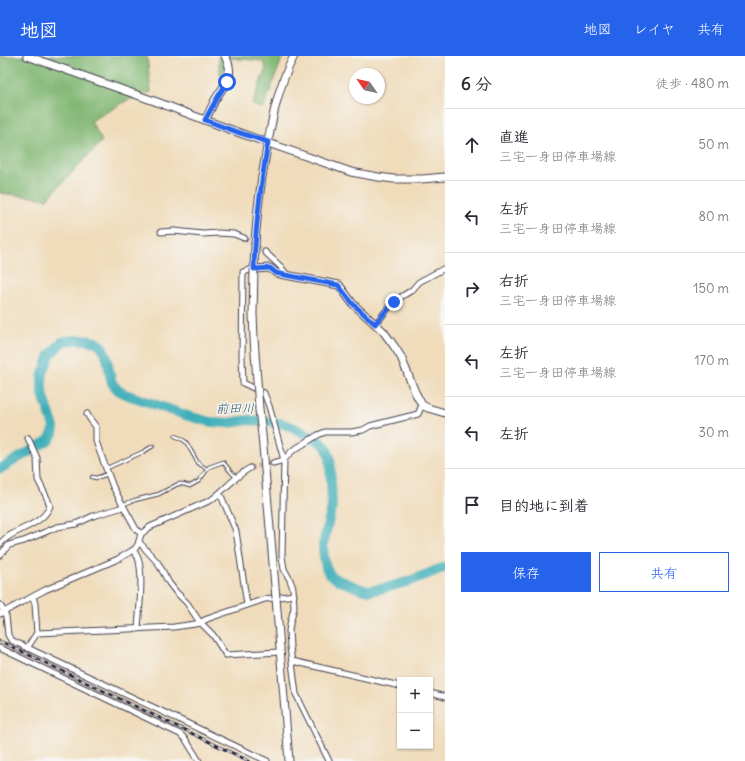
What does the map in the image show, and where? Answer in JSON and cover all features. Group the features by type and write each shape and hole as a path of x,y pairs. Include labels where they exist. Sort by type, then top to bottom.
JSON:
{"street":[{"path":"27,56 237,132 342,168 364,174 394,179 422,179 445,176"},
{"path":"205,120 230,74 230,67 225,56"},
{"path":"289,761 254,338 254,269 257,212 268,142 280,88 294,56"},
{"path":"161,232 174,231 203,234 234,234 244,238"},
{"path":"265,252 280,266 287,276"},
{"path":"328,761 296,694 289,631 294,608 294,595 292,584 284,569 282,556 284,460 270,406 264,393 243,383 243,272 254,269 270,268 276,273 287,276 338,285 353,304 383,331 394,346 401,357 415,392 422,405 445,413"},
{"path":"375,324 394,302 412,290 419,282 445,268"},
{"path":"273,462 284,460 292,451 325,432 352,432 363,430 370,426 418,414 422,405"},
{"path":"87,414 96,426 96,441 107,471 123,505 136,529 141,534"},
{"path":"0,544 10,535 36,522 49,509 50,504 38,480 38,458 29,441"},
{"path":"2,613 45,590 118,559 133,550 139,542 141,534 150,527 205,503 219,494 250,468"},
{"path":"219,494 236,531 247,605"},
{"path":"0,555 9,545 24,541 57,527 76,524 123,505"},
{"path":"139,542 158,563 169,583 213,635 226,655 280,652"},
{"path":"133,550 138,559 140,573 141,590 138,629"},
{"path":"36,633 138,629 202,623 207,619 265,599 294,595"},
{"path":"27,648 36,633 35,604 33,597"},
{"path":"0,605 8,637 15,642 267,761"},
{"path":"0,648 180,734 186,740 199,761"},
{"path":"292,660 397,685"},
{"path":"433,694 445,697"}],"lane":[{"path":"175,436 186,442 198,463 207,469"},
{"path":"92,477 96,478 154,446"},
{"path":"123,505 159,494 178,484 190,486 199,481 207,469 211,466 223,462 237,478"}],"green space":[{"path":"0,56 147,56 151,92 128,100 91,121 102,141 47,199 0,193"},
{"path":"218,56 283,56 264,107 259,108 252,104 266,68 262,61 229,58 225,64 224,80 221,80"}],"waterway":[{"name":"前田川","path":"0,469 49,440 53,433 54,427 42,391 43,373 50,355 62,342 74,340 96,342 102,346 107,358 112,383 118,390 125,394 188,416 211,422 229,423 248,420 280,423 300,431 319,441 326,447 330,457 332,506 323,545 326,568 331,576 369,591 410,581 445,567"}],"tunnel":[{"path":"244,238 265,252"},
{"path":"250,468 273,463"}],"railway":[{"path":"0,641 249,761"}],"route":[{"path":"227,82 205,120 268,142 257,218 254,269 270,268 276,273 338,285 353,304 375,324 394,302"}]}
